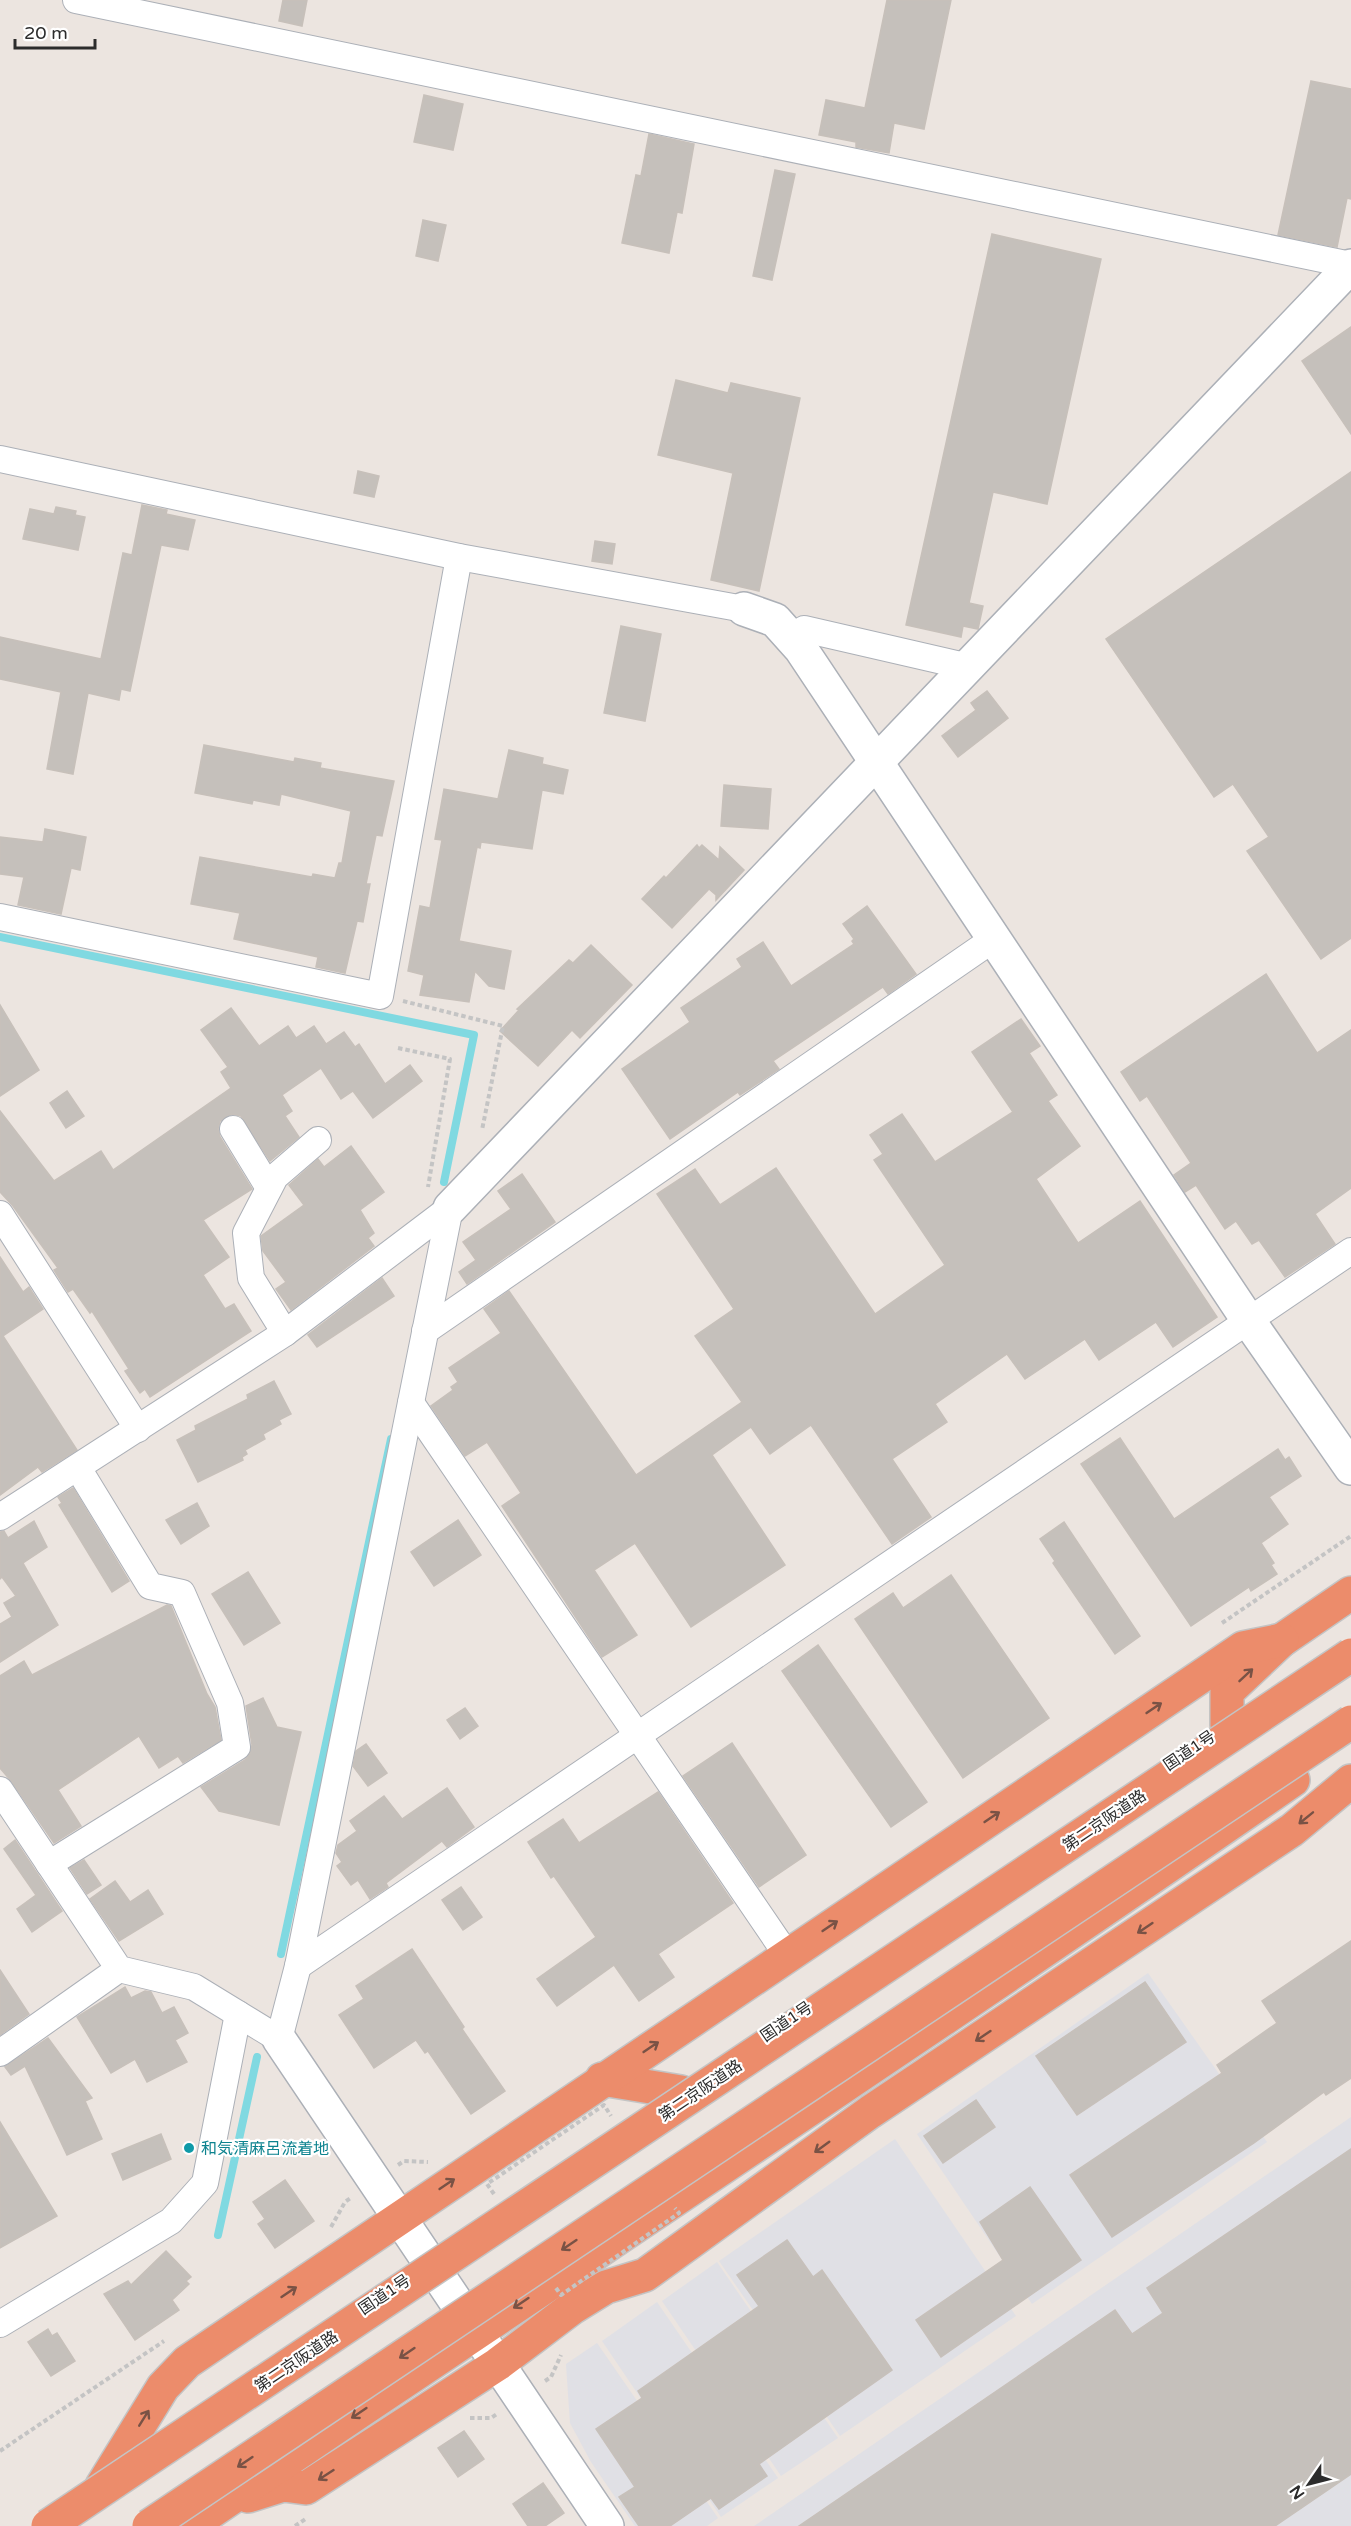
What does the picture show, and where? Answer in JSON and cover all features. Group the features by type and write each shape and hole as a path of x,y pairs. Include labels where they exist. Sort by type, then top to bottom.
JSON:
{"highway":[{"path":"1227,1725 1227,1692 1282,1640 1351,1593"},
{"path":"102,2486 163,2387 187,2362 602,2079 1243,1648 1282,1640"},
{"name":"国道1号","path":"43,2526 1351,1640"},
{"name":"第二京阪道路","path":"48,2526 1351,1655"},
{"path":"149,2526 1351,1722"},
{"path":"190,2526 755,2144 1047,1951 1351,1739"},
{"path":"1251,1809 1318,1783 1351,1780"},
{"path":"606,2287 645,2275 870,2112 1292,1830 1351,1780"},
{"path":"602,2079 681,2092"},
{"path":"220,2506 283,2485 306,2488 498,2364 690,2224 755,2144"}],"street":[{"path":"76,0 1351,266"},
{"path":"0,1517 285,1333 450,1208 1351,266"},
{"path":"0,459 459,557 744,609 775,620 801,649 1248,1320 1351,1468"},
{"path":"0,917 380,996 459,557"},
{"path":"804,629 969,667"},
{"path":"425,1331 995,938"},
{"path":"233,1129 269,1188"},
{"path":"285,1333 251,1278 246,1233 275,1177 318,1140"},
{"path":"279,2039 298,1966 450,1208"},
{"path":"0,1214 138,1429"},
{"path":"298,1966 1351,1251"},
{"path":"411,1403 788,1955"},
{"path":"49,1863 237,1747 230,1703 182,1593 150,1586 78,1468"},
{"path":"0,1790 119,1970 194,1987 279,2039 607,2526"},
{"path":"0,2053 119,1970"},
{"path":"0,2324 171,2221 205,2183 238,2014"}],"path":[{"path":"380,996 503,1026 480,1140"},
{"path":"398,1048 450,1059 421,1229"}],"shaded area":[{"path":"1148,1973 1267,2142 1032,2304 917,2134"},
{"path":"1351,2117 1351,2526 754,2526"},
{"path":"895,2139 1016,2316 840,2436 719,2261"},
{"path":"717,2262 838,2438 781,2476 662,2301"},
{"path":"657,2302 778,2478 721,2517 602,2341"},
{"path":"597,2343 718,2518 707,2526 635,2526 591,2462 570,2423 566,2364"}],"building":[{"path":"283,0 307,0 302,26 279,21"},
{"path":"887,0 951,0 924,129 894,123 889,153 856,147 856,142 819,135 826,100 865,108"},
{"path":"1311,81 1351,89 1351,199 1347,198 1337,247 1278,235"},
{"path":"424,95 463,104 453,150 414,142"},
{"path":"649,134 694,144 682,213 677,212 669,253 622,243 636,175 641,176"},
{"path":"775,170 795,174 772,280 753,276"},
{"path":"423,220 446,225 438,261 416,256"},
{"path":"992,234 1101,259 1047,504 993,492 969,603 983,606 978,629 963,626 961,637 906,625"},
{"path":"1351,327 1351,434 1302,361"},
{"path":"676,380 728,393 731,383 800,398 759,591 711,580 733,473 658,455"},
{"path":"358,471 379,476 374,497 354,493"},
{"path":"1351,472 1351,938 1321,959 1247,851 1269,837 1233,784 1214,797 1106,639"},
{"path":"142,505 167,510 166,514 195,520 188,550 161,545 130,691 121,689 119,700 88,693 73,774 47,769 61,692 0,679 0,637 101,659 123,553 132,555"},
{"path":"56,507 76,511 75,515 85,517 78,550 23,539 30,509 54,514"},
{"path":"595,541 615,544 612,564 592,561"},
{"path":"621,626 661,634 645,721 604,713"},
{"path":"987,691 1008,718 958,757 942,736 976,710 971,703"},
{"path":"204,745 294,762 295,758 321,763 320,768 394,781 382,836 376,835 366,884 370,884 363,922 357,921 345,973 316,967 318,957 234,939 240,913 191,904 200,857 312,877 313,874 335,878 339,863 342,863 351,811 281,794 279,805 253,800 252,804 195,793"},
{"path":"509,750 543,758 542,764 568,770 563,794 542,790 532,849 481,842 480,848 477,847 459,941 511,951 504,989 489,986 475,971 469,1002 420,995 424,975 408,971 420,906 430,908 442,840 435,839 444,789 498,799"},
{"path":"724,785 771,789 768,829 721,826"},
{"path":"45,829 86,837 80,870 71,868 61,914 18,905 24,877 0,874 0,837 43,842"},
{"path":"697,845 699,848 702,845 719,860 720,847 744,870 716,900 716,895 709,889 672,928 642,899 664,876 666,878"},
{"path":"867,906 916,974 888,994 883,987 773,1061 779,1069 740,1095 738,1092 670,1139 622,1069 690,1022 681,1008 742,967 737,959 763,942 791,986 854,944 852,941 854,939 843,924"},
{"path":"591,945 632,985 580,1038 572,1030 538,1066 500,1031 519,1010 517,1009 569,960 573,963"},
{"path":"1266,974 1317,1053 1351,1030 1351,1188 1315,1214 1335,1244 1285,1277 1259,1240 1252,1244 1236,1221 1225,1229 1196,1185 1185,1192 1174,1175 1191,1163 1147,1096 1140,1101 1121,1072"},
{"path":"0,1005 39,1070 0,1096"},
{"path":"231,1008 259,1046 288,1026 296,1038 314,1026 326,1044 344,1032 355,1047 359,1044 385,1084 410,1065 422,1081 373,1118 353,1091 341,1099 321,1068 282,1095 292,1111 285,1116 299,1137 270,1161 241,1116 232,1114 220,1121 218,1129 220,1137 252,1189 203,1220 229,1257 203,1275 225,1309 234,1304 251,1331 150,1397 145,1389 140,1393 125,1371 129,1369 92,1311 90,1313 73,1289 68,1292 54,1270 58,1268 13,1206 0,1192 0,1111 54,1181 101,1151 113,1170 231,1088 221,1072 228,1067 201,1030"},
{"path":"1021,1019 1040,1046 1029,1053 1057,1095 1048,1101 1080,1146 1036,1179 1078,1243 1140,1201 1217,1317 1173,1347 1156,1322 1099,1360 1085,1339 1025,1379 1007,1354 935,1404 947,1422 892,1459 931,1517 892,1544 811,1425 770,1454 751,1427 712,1455 785,1565 691,1627 635,1543 594,1570 637,1635 602,1657 502,1506 521,1493 487,1442 465,1456 431,1406 453,1390 451,1387 458,1382 449,1368 501,1333 484,1309 509,1291 636,1475 742,1402 695,1336 734,1309 657,1194 695,1169 720,1205 776,1168 875,1314 945,1265 874,1160 883,1154 870,1135 902,1114 935,1162 1013,1112 972,1052"},
{"path":"67,1091 84,1116 66,1128 50,1103"},
{"path":"351,1146 384,1192 360,1210 374,1233 368,1238 374,1246 291,1310 276,1289 286,1282 263,1251 261,1236 304,1205 289,1185 318,1159 324,1167"},
{"path":"522,1174 555,1222 467,1284 459,1272 476,1260 463,1242 511,1209 498,1191"},
{"path":"0,1257 23,1292 29,1287 43,1309 3,1336 77,1450 42,1472 38,1467 0,1495"},
{"path":"382,1278 394,1296 317,1347 308,1335"},
{"path":"274,1381 291,1414 279,1420 281,1424 263,1434 265,1439 245,1450 247,1454 242,1457 243,1460 198,1482 177,1440 196,1430 195,1426 248,1399 247,1395"},
{"path":"1120,1438 1174,1519 1278,1449 1285,1460 1289,1457 1301,1476 1269,1497 1288,1524 1261,1543 1274,1563 1271,1565 1277,1574 1251,1591 1249,1587 1191,1626 1081,1464"},
{"path":"73,1488 129,1581 112,1592 59,1505 62,1503 58,1497"},
{"path":"197,1503 209,1526 181,1544 166,1520"},
{"path":"458,1520 481,1555 434,1586 411,1552"},
{"path":"34,1521 47,1547 23,1563 58,1625 0,1662 0,1624 12,1617 4,1603 16,1596 2,1577 0,1579 0,1532 4,1531 8,1538"},
{"path":"1064,1522 1140,1636 1115,1654 1053,1563 1055,1561 1040,1539"},
{"path":"248,1572 280,1623 244,1645 212,1594"},
{"path":"951,1575 1049,1718 963,1778 855,1619 893,1593 903,1608"},
{"path":"167,1605 171,1606 207,1694 215,1707 221,1740 183,1763 178,1756 159,1768 139,1736 58,1790 81,1826 54,1843 0,1768 0,1676 24,1661 32,1675"},
{"path":"818,1645 927,1802 891,1827 782,1671"},
{"path":"263,1698 277,1727 301,1732 279,1825 219,1811 201,1787 245,1760 250,1754 252,1745 246,1706"},
{"path":"465,1708 478,1726 460,1739 447,1720"},
{"path":"732,1743 806,1855 759,1887 683,1776"},
{"path":"366,1744 387,1773 368,1786 353,1766 356,1751"},
{"path":"447,1788 474,1827 447,1847 442,1841 386,1883 388,1887 370,1899 358,1880 351,1885 337,1866 342,1862 336,1853 338,1845 357,1831 350,1821 384,1796 402,1819"},
{"path":"658,1792 733,1903 658,1954 674,1977 639,2001 614,1965 557,2006 537,1979 596,1937 554,1876 551,1878 528,1842 563,1819 579,1843"},
{"path":"15,1840 62,1911 32,1932 17,1909 36,1895 4,1849"},
{"path":"84,1860 101,1885 87,1894 70,1868"},
{"path":"115,1881 130,1902 148,1890 163,1914 119,1941 90,1899"},
{"path":"461,1887 482,1917 463,1930 442,1900"},
{"path":"1351,1941 1351,2078 1326,2095 1324,2092 1254,2143 1112,2237 1070,2175 1222,2073 1217,2065 1277,2023 1262,2001"},
{"path":"412,1949 464,2027 462,2029 505,2091 471,2114 428,2051 425,2053 416,2040 374,2068 339,2015 364,1999 356,1986"},
{"path":"0,1970 29,2014 0,2035"},
{"path":"1145,1982 1186,2042 1077,2115 1036,2056"},
{"path":"125,1987 131,1998 145,1991 151,1992 162,2013 174,2007 188,2033 175,2040 187,2062 147,2082 135,2059 111,2073 77,2017"},
{"path":"48,2038 92,2098 85,2101 102,2139 67,2155 25,2066 11,2075 5,2067"},
{"path":"976,2100 995,2127 943,2163 924,2136"},
{"path":"0,2122 57,2216 0,2248"},
{"path":"161,2134 171,2159 123,2180 112,2154"},
{"path":"1351,2149 1351,2474 1275,2526 799,2526 1115,2310 1132,2334 1163,2313 1147,2288"},
{"path":"285,2180 314,2221 275,2248 258,2224 265,2219 253,2202"},
{"path":"1030,2187 1081,2260 941,2357 916,2320 1003,2260 980,2222"},
{"path":"787,2240 813,2277 822,2270 892,2370 759,2464 767,2476 719,2509 711,2498 670,2526 639,2526 619,2497 635,2487 596,2429 642,2398 638,2391 759,2306 737,2275"},
{"path":"166,2251 191,2277 186,2281 189,2284 172,2300 179,2310 135,2340 104,2294 128,2281 131,2285"},
{"path":"48,2329 52,2336 57,2333 75,2361 51,2376 28,2342"},
{"path":"464,2431 484,2459 458,2477 438,2448"},
{"path":"543,2483 564,2513 545,2526 528,2526 513,2504"}],"waterway":[{"path":"0,937 474,1035 444,1182"},
{"path":"281,1954 391,1439"},
{"path":"218,2235 257,2057"}],"place":[{"name":"和気清麻呂流着地","path":"189,2148"}]}
